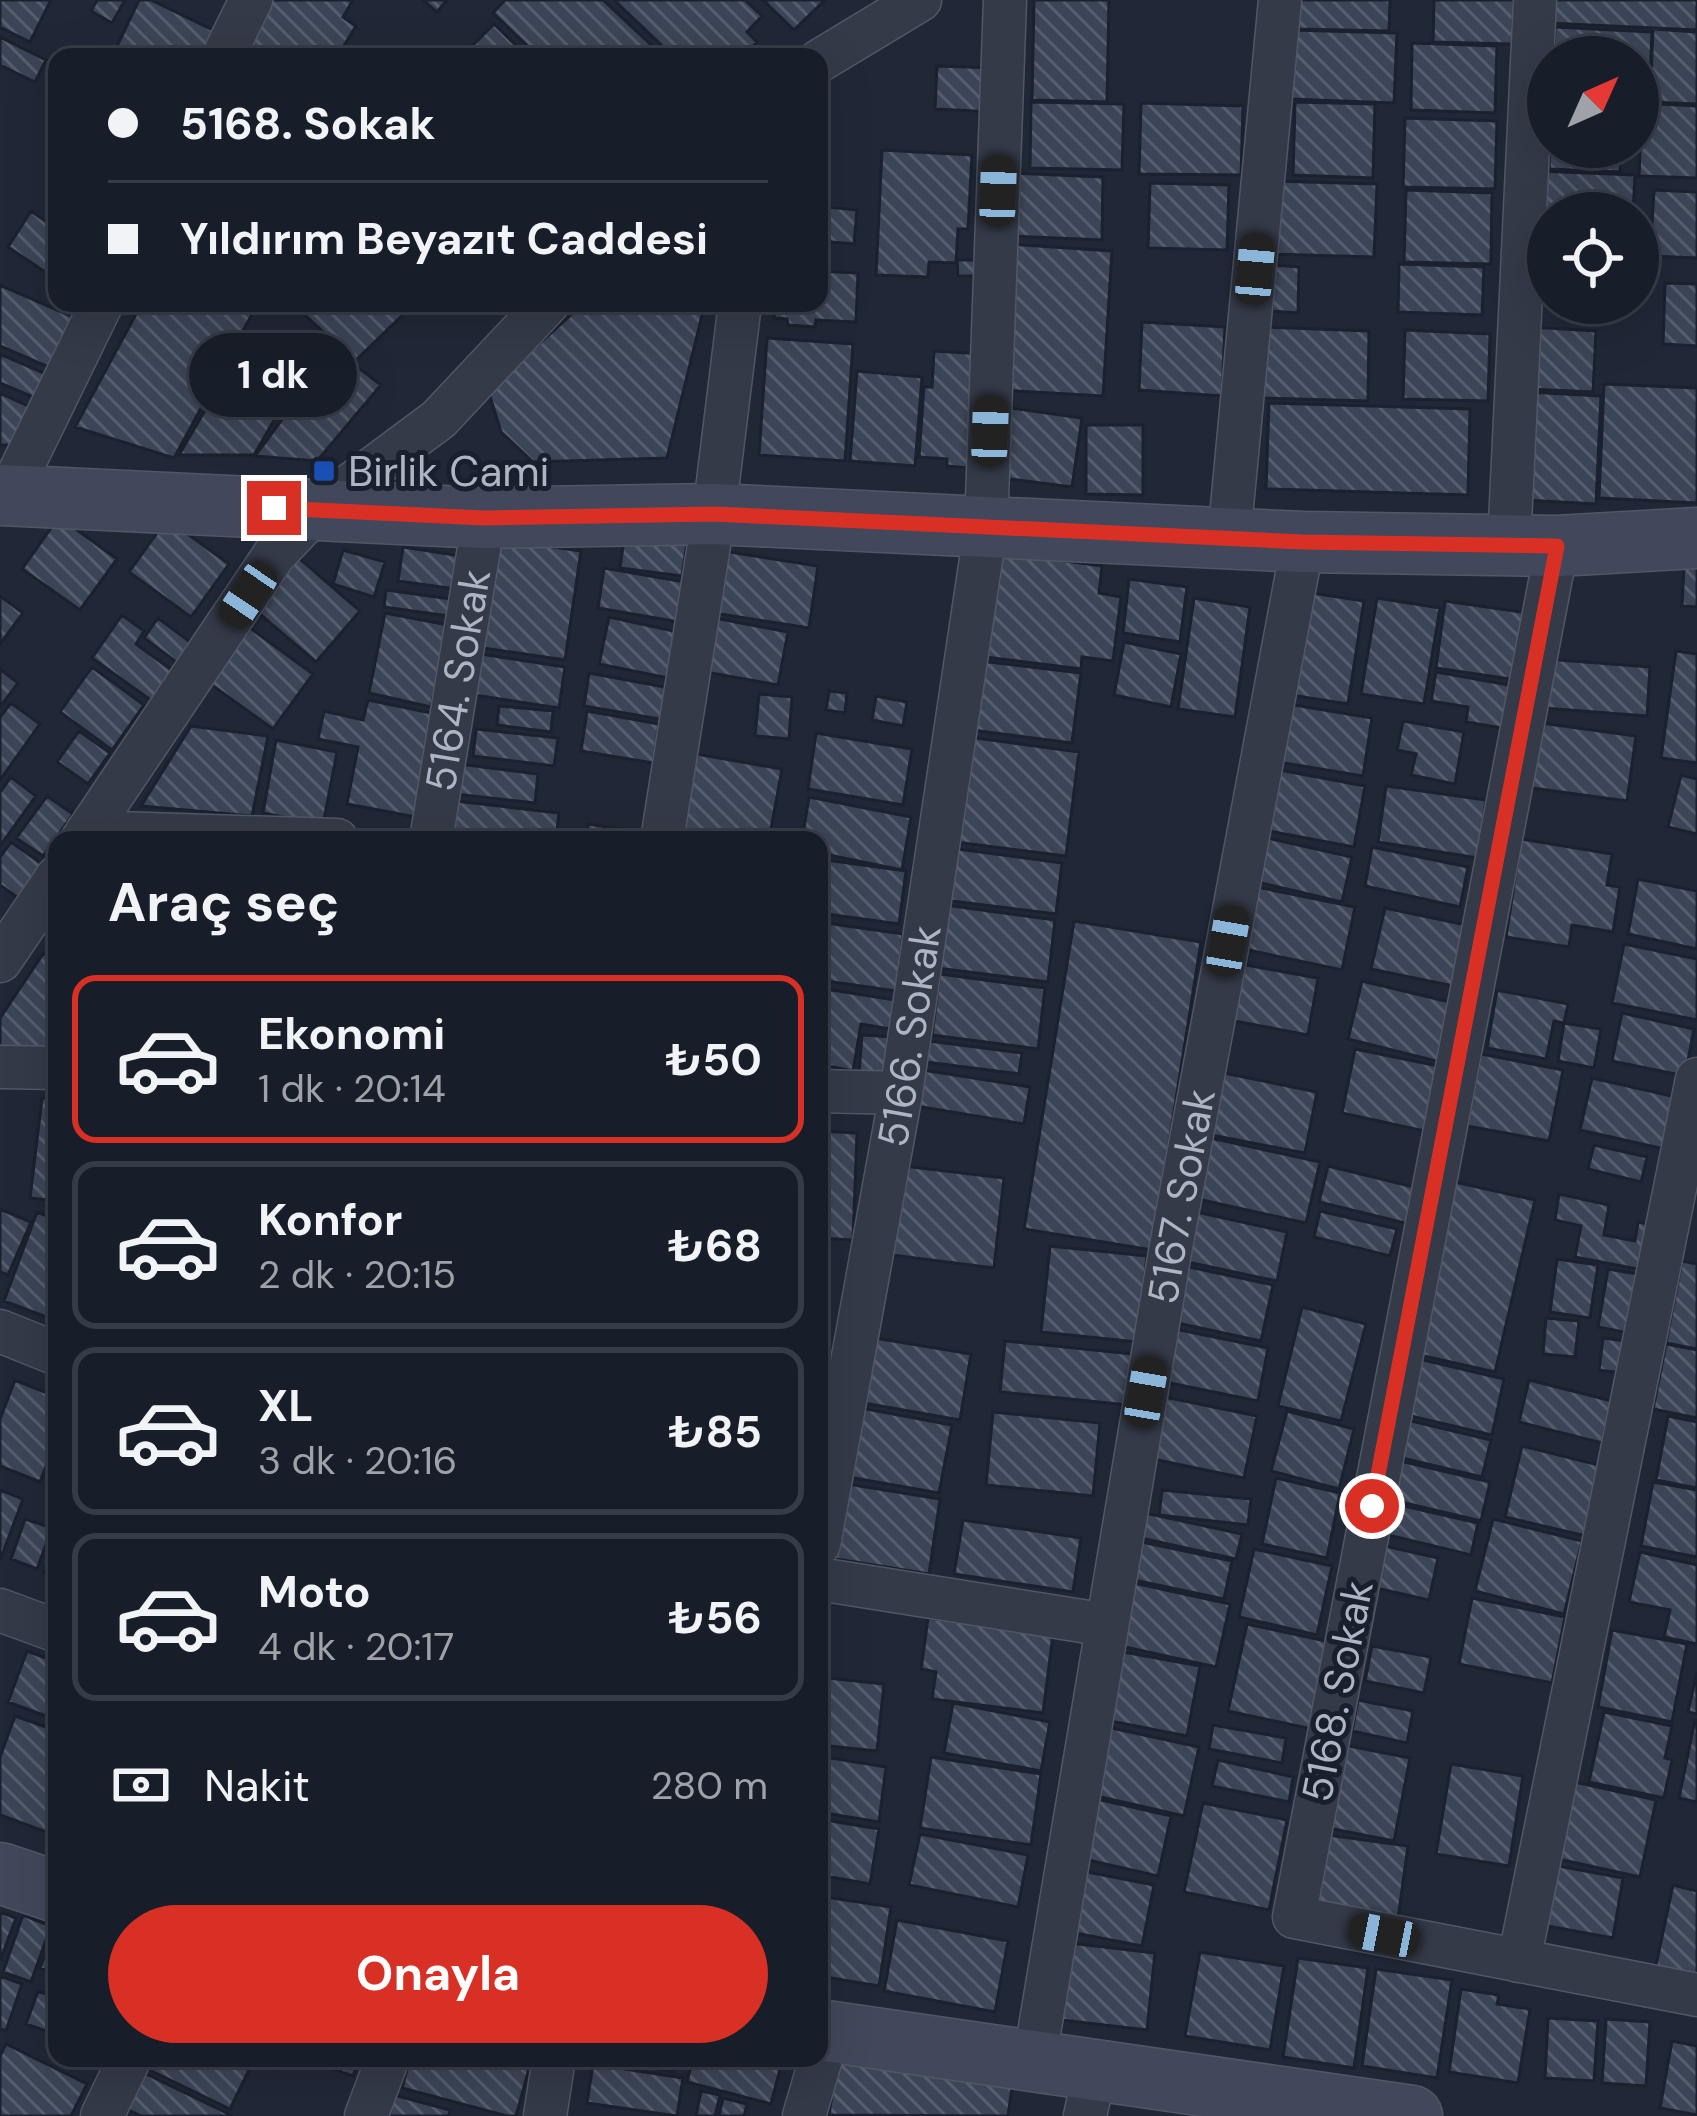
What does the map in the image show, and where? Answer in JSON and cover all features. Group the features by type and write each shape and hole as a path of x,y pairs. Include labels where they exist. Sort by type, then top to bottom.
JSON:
{"main road":[{"path":"4,496 484,518 714,514 1303,542 1533,545 1697,538"},
{"path":"0,1873 48,1889"},
{"path":"828,2032 1034,2063 1090,2094 1412,2116"}],"street":[{"path":"227,48 250,0"},
{"path":"828,56 920,0"},
{"name":"5166. Sokak","path":"828,1495 902,1093 986,526 1005,0"},
{"path":"1229,538 1280,0"},
{"name":"5168. Sokak","path":"1519,1961 1294,1917 1533,545 1535,0"},
{"path":"4,496 98,312"},
{"path":"87,831 274,555 318,509 439,419 540,312"},
{"path":"663,831 714,514 739,312"},
{"name":"5164. Sokak","path":"432,831 484,518"},
{"name":"5167. Sokak","path":"1034,2063 1170,1252 1303,542"},
{"path":"0,961 48,890"},
{"path":"0,1067 48,1068"},
{"path":"1697,1079 1519,1961 1697,1995"},
{"path":"828,1091 902,1093"},
{"path":"0,1331 48,1350"},
{"path":"828,1580 1107,1625"},
{"path":"0,1610 48,1628"},
{"path":"102,2116 126,2067"},
{"path":"366,2116 385,2067"},
{"path":"545,2116 553,2067"},
{"path":"804,2116 816,2067"}],"building":[{"path":"0,0 51,0 30,42 0,27"},
{"path":"97,0 125,0 112,23 91,11"},
{"path":"139,0 151,0 221,34 214,48 117,46"},
{"path":"272,0 353,0 343,17 356,26 343,48 243,48"},
{"path":"423,0 447,0 437,12"},
{"path":"505,0 603,0 654,48 530,48 493,13"},
{"path":"614,0 745,0 762,16 747,32 757,42 751,48 665,48"},
{"path":"763,0 825,0 794,30"},
{"path":"1034,0 1109,0 1107,102 1032,100"},
{"path":"1299,0 1390,0 1389,31 1298,29"},
{"path":"1434,0 1514,0 1512,44 1433,42"},
{"path":"1548,0 1697,0 1697,30 1547,23"},
{"path":"494,24 519,48 470,48"},
{"path":"1555,27 1652,32 1652,36 1555,36"},
{"path":"1653,29 1697,32 1697,104 1659,102 1659,36 1653,36"},
{"path":"1291,30 1397,33 1394,103 1289,99"},
{"path":"0,37 46,60 35,82 0,65"},
{"path":"1412,43 1497,46 1495,113 1411,110"},
{"path":"937,66 995,68 994,112 935,109"},
{"path":"1031,102 1124,104 1122,170 1030,168"},
{"path":"1295,102 1375,104 1373,178 1293,175"},
{"path":"1141,103 1243,106 1241,175 1139,174"},
{"path":"1659,104 1697,106 1697,178 1639,176 1639,168 1659,168"},
{"path":"1405,118 1497,121 1495,189 1403,187"},
{"path":"882,150 972,155 968,229 958,229 956,263 929,262 928,277 876,275"},
{"path":"1549,168 1620,168 1620,172"},
{"path":"1539,171 1635,175 1634,192 1538,192"},
{"path":"1012,173 1103,177 1102,240 1010,236"},
{"path":"1272,181 1377,184 1374,257 1270,254"},
{"path":"1150,183 1229,185 1227,250 1148,248"},
{"path":"1406,190 1492,193 1491,264 1404,262"},
{"path":"1654,190 1697,192 1697,258 1659,256 1659,192"},
{"path":"828,207 857,210 854,244 828,242"},
{"path":"31,211 48,223 48,274 8,247"},
{"path":"1008,244 1112,251 1103,396 1000,390"},
{"path":"957,260 984,260 985,276 958,276"},
{"path":"1399,264 1484,267 1482,315 1398,312"},
{"path":"1273,265 1299,267 1298,313 1272,311"},
{"path":"828,271 858,273 856,322 816,320 815,327 788,325 787,319 774,318 774,312 828,312"},
{"path":"1665,283 1697,284 1697,346 1663,344"},
{"path":"0,285 48,306 48,312 75,318 53,369 0,346"},
{"path":"137,312 253,312 174,458 75,427"},
{"path":"302,312 406,312 355,361"},
{"path":"574,312 703,312 667,458 533,462 501,432 488,390"},
{"path":"1142,322 1225,327 1222,396 1139,390"},
{"path":"1265,327 1369,331 1368,401 1263,398"},
{"path":"1531,327 1596,331 1593,392 1528,389"},
{"path":"1405,330 1490,334 1488,401 1403,399"},
{"path":"767,338 853,344 845,461 759,455"},
{"path":"243,345 299,377 254,455 179,455"},
{"path":"334,349 381,385 317,461 255,456"},
{"path":"934,351 985,354 979,469 919,457 924,387 932,387"},
{"path":"0,354 57,379 47,403 0,383"},
{"path":"857,371 922,377 915,466 850,461"},
{"path":"1604,384 1697,388 1697,503 1599,498"},
{"path":"1528,392 1601,396 1596,504 1522,500"},
{"path":"0,393 39,411 24,445 0,445"},
{"path":"1269,403 1470,409 1468,495 1266,489"},
{"path":"1004,407 1082,418 1072,487 995,477"},
{"path":"1086,425 1143,425 1143,495 1086,494"},
{"path":"59,517 117,559 80,610 22,569"},
{"path":"167,519 229,564 191,617 129,572"},
{"path":"689,530 682,576 620,568 623,546 609,544"},
{"path":"490,538 581,551 565,660 470,646"},
{"path":"1685,546 1697,546 1697,607 1682,606"},
{"path":"403,547 461,556 456,589 398,581"},
{"path":"343,550 385,562 374,597 333,584"},
{"path":"723,551 818,566 809,628 714,613"},
{"path":"998,552 1102,566 1099,593 1121,597 1113,661 1082,657 1081,669 985,657"},
{"path":"299,558 360,611 316,662 255,610"},
{"path":"604,568 685,582 679,622 598,608"},
{"path":"1129,579 1187,587 1180,642 1123,633"},
{"path":"386,590 458,600 456,617 384,607"},
{"path":"1299,591 1364,601 1348,704 1284,694"},
{"path":"0,596 23,613 0,644"},
{"path":"1194,598 1250,607 1235,717 1178,709"},
{"path":"1377,598 1440,608 1424,704 1361,694"},
{"path":"1445,601 1527,613 1517,680 1436,668"},
{"path":"385,613 448,625 431,707 369,693"},
{"path":"122,615 144,631 136,644 173,671 152,701 92,658"},
{"path":"609,617 678,632 668,678 599,664"},
{"path":"158,618 193,644 179,664 144,638"},
{"path":"715,618 788,632 778,685 706,672"},
{"path":"250,628 313,674 273,729 209,683"},
{"path":"1124,642 1181,654 1171,707 1114,695"},
{"path":"1676,651 1697,654 1697,763 1661,758"},
{"path":"474,653 565,667 559,708 468,694"},
{"path":"1546,659 1650,667 1647,716 1543,708"},
{"path":"981,661 1081,673 1072,743 972,730"},
{"path":"92,667 144,705 112,750 60,712"},
{"path":"0,669 18,683 0,707"},
{"path":"1436,672 1509,685 1502,728 1466,722 1468,707 1431,701"},
{"path":"589,673 670,688 665,720 584,706"},
{"path":"829,691 847,693 845,713 826,710"},
{"path":"759,694 792,697 789,739 755,736"},
{"path":"876,696 907,702 903,726 872,720"},
{"path":"368,700 441,715 421,818 347,804 358,747 318,739 324,711 363,720"},
{"path":"11,703 40,724 0,780 0,717"},
{"path":"1282,703 1372,718 1363,776 1272,761"},
{"path":"499,706 553,711 551,732 497,725"},
{"path":"587,711 659,724 653,763 581,751"},
{"path":"1403,721 1464,732 1455,784 1411,775 1416,754 1397,750"},
{"path":"1541,723 1636,736 1627,801 1532,788"},
{"path":"191,726 268,736 252,816 141,806"},
{"path":"476,729 558,738 554,766 473,756"},
{"path":"79,731 110,753 88,784 57,762"},
{"path":"816,733 912,749 903,805 808,789"},
{"path":"969,737 1079,752 1066,856 955,842"},
{"path":"276,740 337,752 323,825 263,813"},
{"path":"696,754 782,769 771,831 683,831"},
{"path":"459,764 538,774 535,803 455,794"},
{"path":"1269,768 1365,786 1354,847 1258,829"},
{"path":"1681,775 1697,779 1697,834 1668,827"},
{"path":"11,777 36,796 0,846 0,792"},
{"path":"1386,786 1486,800 1478,858 1378,842"},
{"path":"47,796 73,814 61,831 48,831 43,856 16,838"},
{"path":"809,797 911,817 902,870 828,855 828,831 803,831"},
{"path":"455,801 559,813 557,831 451,831"},
{"path":"588,824 635,831 587,831"},
{"path":"1258,836 1352,857 1342,902 1249,880"},
{"path":"1521,839 1612,854 1607,885 1620,887 1613,932 1572,925 1569,947 1506,937"},
{"path":"11,842 45,866 21,900 0,885 0,857"},
{"path":"1372,847 1468,867 1460,907 1365,886"},
{"path":"950,848 1062,863 1056,914 944,900"},
{"path":"828,860 906,871 899,924 828,914"},
{"path":"1638,879 1697,891 1697,949 1628,934"},
{"path":"1247,885 1355,907 1342,970 1234,947"},
{"path":"945,905 1055,920 1048,982 937,968"},
{"path":"1385,908 1471,926 1458,987 1371,969"},
{"path":"1074,921 1201,942 1152,1250 1024,1229"},
{"path":"828,923 903,934 896,991 828,981"},
{"path":"1624,944 1697,959 1697,1020 1612,1003"},
{"path":"43,954 48,954 48,1050 0,1046 0,1018"},
{"path":"1229,962 1318,978 1308,1035 1219,1018"},
{"path":"940,974 1045,988 1038,1049 932,1035"},
{"path":"1362,981 1458,1004 1444,1063 1348,1039"},
{"path":"828,989 895,1000 890,1029 861,1024 853,1071 828,1066"},
{"path":"1497,990 1568,1004 1564,1023 1554,1021 1546,1059 1487,1048"},
{"path":"1622,1013 1694,1029 1685,1076 1612,1061"},
{"path":"1564,1023 1601,1029 1594,1068 1558,1061"},
{"path":"862,1035 894,1037 892,1075 859,1073"},
{"path":"921,1040 1022,1053 1019,1074 918,1061"},
{"path":"1355,1049 1443,1067 1429,1132 1342,1113"},
{"path":"1481,1054 1563,1070 1549,1141 1467,1126"},
{"path":"910,1068 1030,1087 1024,1124 904,1104"},
{"path":"1214,1071 1317,1092 1305,1153 1201,1133"},
{"path":"1592,1078 1685,1099 1673,1151 1580,1130"},
{"path":"42,1098 48,1098 48,1200 30,1198"},
{"path":"828,1131 857,1133 853,1240 828,1239"},
{"path":"1197,1135 1320,1162 1306,1223 1184,1196"},
{"path":"1594,1145 1647,1157 1641,1182 1588,1169"},
{"path":"895,1165 1004,1178 994,1268 884,1254"},
{"path":"1328,1166 1422,1189 1413,1225 1319,1202"},
{"path":"1455,1182 1535,1200 1495,1372 1415,1354"},
{"path":"1559,1194 1609,1205 1604,1235 1635,1241 1638,1222 1663,1227 1653,1272 1575,1257 1581,1226 1555,1220"},
{"path":"0,1209 31,1222 8,1275 0,1272"},
{"path":"1183,1209 1287,1232 1277,1281 1173,1259"},
{"path":"1320,1211 1397,1229 1390,1256 1314,1237"},
{"path":"37,1212 48,1216 48,1318 4,1301"},
{"path":"1050,1246 1147,1256 1137,1342 1041,1332"},
{"path":"1557,1259 1598,1265 1590,1318 1550,1312"},
{"path":"1682,1261 1697,1264 1697,1349 1666,1343"},
{"path":"1175,1264 1273,1285 1261,1341 1163,1320"},
{"path":"1608,1269 1654,1277 1644,1336 1598,1327"},
{"path":"1302,1307 1366,1324 1341,1421 1278,1406"},
{"path":"1546,1318 1579,1321 1575,1357 1543,1354"},
{"path":"1175,1329 1268,1348 1258,1401 1165,1382"},
{"path":"863,1336 971,1354 960,1420 852,1401"},
{"path":"1603,1338 1634,1342 1629,1374 1599,1370"},
{"path":"1005,1341 1133,1354 1128,1405 1000,1392"},
{"path":"1666,1344 1697,1350 1697,1418 1653,1409"},
{"path":"1415,1358 1504,1379 1492,1435 1402,1414"},
{"path":"15,1380 48,1393 48,1461 40,1482 0,1466 0,1419"},
{"path":"1529,1380 1612,1401 1602,1443 1519,1422"},
{"path":"1160,1396 1257,1416 1244,1478 1148,1458"},
{"path":"850,1406 952,1425 939,1493 837,1475"},
{"path":"1287,1411 1354,1429 1339,1489 1271,1471"},
{"path":"993,1412 1100,1423 1093,1496 986,1485"},
{"path":"1668,1416 1697,1422 1697,1488 1656,1480"},
{"path":"1407,1420 1491,1440 1482,1477 1398,1457"},
{"path":"1522,1446 1615,1469 1599,1539 1505,1517"},
{"path":"1400,1461 1490,1482 1481,1521 1392,1500"},
{"path":"1276,1478 1340,1493 1327,1558 1262,1544"},
{"path":"835,1482 940,1499 929,1574 828,1558"},
{"path":"1653,1482 1697,1490 1697,1557 1641,1546"},
{"path":"0,1490 23,1499 1,1558 0,1557"},
{"path":"1162,1490 1251,1499 1248,1525 1159,1515"},
{"path":"1391,1503 1478,1523 1471,1555 1384,1534"},
{"path":"1145,1513 1242,1534 1236,1559 1141,1538"},
{"path":"25,1519 48,1527 37,1569 11,1559"},
{"path":"1493,1519 1582,1541 1564,1614 1475,1591"},
{"path":"963,1520 1081,1538 1073,1592 954,1574"},
{"path":"1137,1541 1232,1561 1224,1599 1129,1579"},
{"path":"1385,1546 1438,1558 1429,1600 1376,1588"},
{"path":"1254,1549 1332,1566 1317,1635 1239,1617"},
{"path":"1640,1552 1697,1565 1697,1644 1664,1637 1670,1610 1629,1602"},
{"path":"1129,1582 1230,1604 1216,1667 1116,1645"},
{"path":"1472,1598 1565,1617 1552,1683 1459,1664"},
{"path":"928,1618 1053,1635 1043,1713 932,1699 936,1672 921,1669"},
{"path":"1247,1624 1330,1642 1312,1729 1228,1711"},
{"path":"1612,1630 1687,1644 1672,1722 1598,1707"},
{"path":"1372,1646 1431,1657 1424,1693 1365,1681"},
{"path":"27,1651 48,1659 48,1717 8,1702"},
{"path":"1118,1651 1200,1666 1187,1736 1105,1720"},
{"path":"1697,1672 1697,1714 1688,1712"},
{"path":"828,1678 884,1684 877,1751 828,1746"},
{"path":"1358,1700 1413,1711 1407,1743 1352,1731"},
{"path":"953,1703 1050,1722 1041,1771 944,1753"},
{"path":"1604,1712 1672,1726 1665,1758 1672,1760 1664,1798 1589,1782"},
{"path":"15,1716 48,1728 48,1833 0,1815 0,1757"},
{"path":"1697,1720 1697,1802 1679,1798"},
{"path":"1213,1725 1286,1738 1282,1763 1209,1749"},
{"path":"1107,1727 1199,1747 1184,1816 1092,1795"},
{"path":"1334,1743 1410,1758 1394,1841 1318,1826"},
{"path":"828,1757 886,1767 879,1822 828,1814"},
{"path":"931,1757 1041,1774 1031,1845 920,1828"},
{"path":"1218,1760 1293,1777 1289,1802 1212,1786"},
{"path":"1451,1764 1523,1776 1509,1866 1436,1854"},
{"path":"1570,1781 1656,1800 1640,1877 1554,1858"},
{"path":"1088,1797 1171,1816 1158,1876 1075,1857"},
{"path":"1203,1803 1287,1820 1269,1910 1184,1892"},
{"path":"828,1820 879,1829 870,1884 828,1877"},
{"path":"1313,1833 1408,1846 1398,1919 1304,1906"},
{"path":"920,1834 1028,1855 1018,1907 909,1885"},
{"path":"1553,1865 1623,1878 1613,1938 1542,1925"},
{"path":"1077,1870 1154,1885 1142,1946 1065,1931"},
{"path":"1673,1885 1697,1891 1697,1979 1655,1970"},
{"path":"828,1897 891,1907 879,1986 828,1978"},
{"path":"0,1912 16,1918 0,1961"},
{"path":"23,1915 48,1925 31,1982 3,1972"},
{"path":"897,1920 1008,1941 995,2012 884,1991"},
{"path":"1061,1942 1155,1953 1147,2030 1053,2019"},
{"path":"48,1946 48,1971 40,1968"},
{"path":"1200,1952 1284,1966 1270,2050 1185,2036"},
{"path":"1298,1958 1368,1968 1354,2068 1283,2057"},
{"path":"1376,1969 1452,1980 1437,2078 1362,2066"},
{"path":"0,1976 22,1984 6,2031 0,2028"},
{"path":"1461,1989 1499,1995 1497,2004 1530,2009 1518,2083 1449,2072"},
{"path":"38,1991 48,1995 48,2032 26,2024"},
{"path":"1548,2018 1598,2021 1594,2081 1545,2078"},
{"path":"1606,2019 1650,2022 1646,2086 1602,2083"},
{"path":"840,2040 1015,2066 1008,2116 829,2115"},
{"path":"1672,2041 1697,2046 1697,2115 1660,2108"},
{"path":"6,2044 87,2084 71,2116 0,2116 0,2056"},
{"path":"143,2067 249,2070 230,2109"},
{"path":"328,2067 356,2067 353,2076"},
{"path":"408,2067 530,2067 516,2116 402,2088"},
{"path":"593,2067 683,2078 677,2116 587,2103"},
{"path":"691,2067 781,2067 771,2104 687,2082"},
{"path":"138,2070 233,2116 141,2116 121,2106"},
{"path":"701,2091 720,2095 715,2116 696,2116"},
{"path":"394,2095 450,2110 449,2116 389,2116"},
{"path":"723,2098 747,2104 744,2116 719,2116"}],"place":[{"name":"Birlik Cami","path":"324,471"}],"route":[{"path":"274,508 484,518 714,514 1303,542 1557,546 1372,1506"}]}
